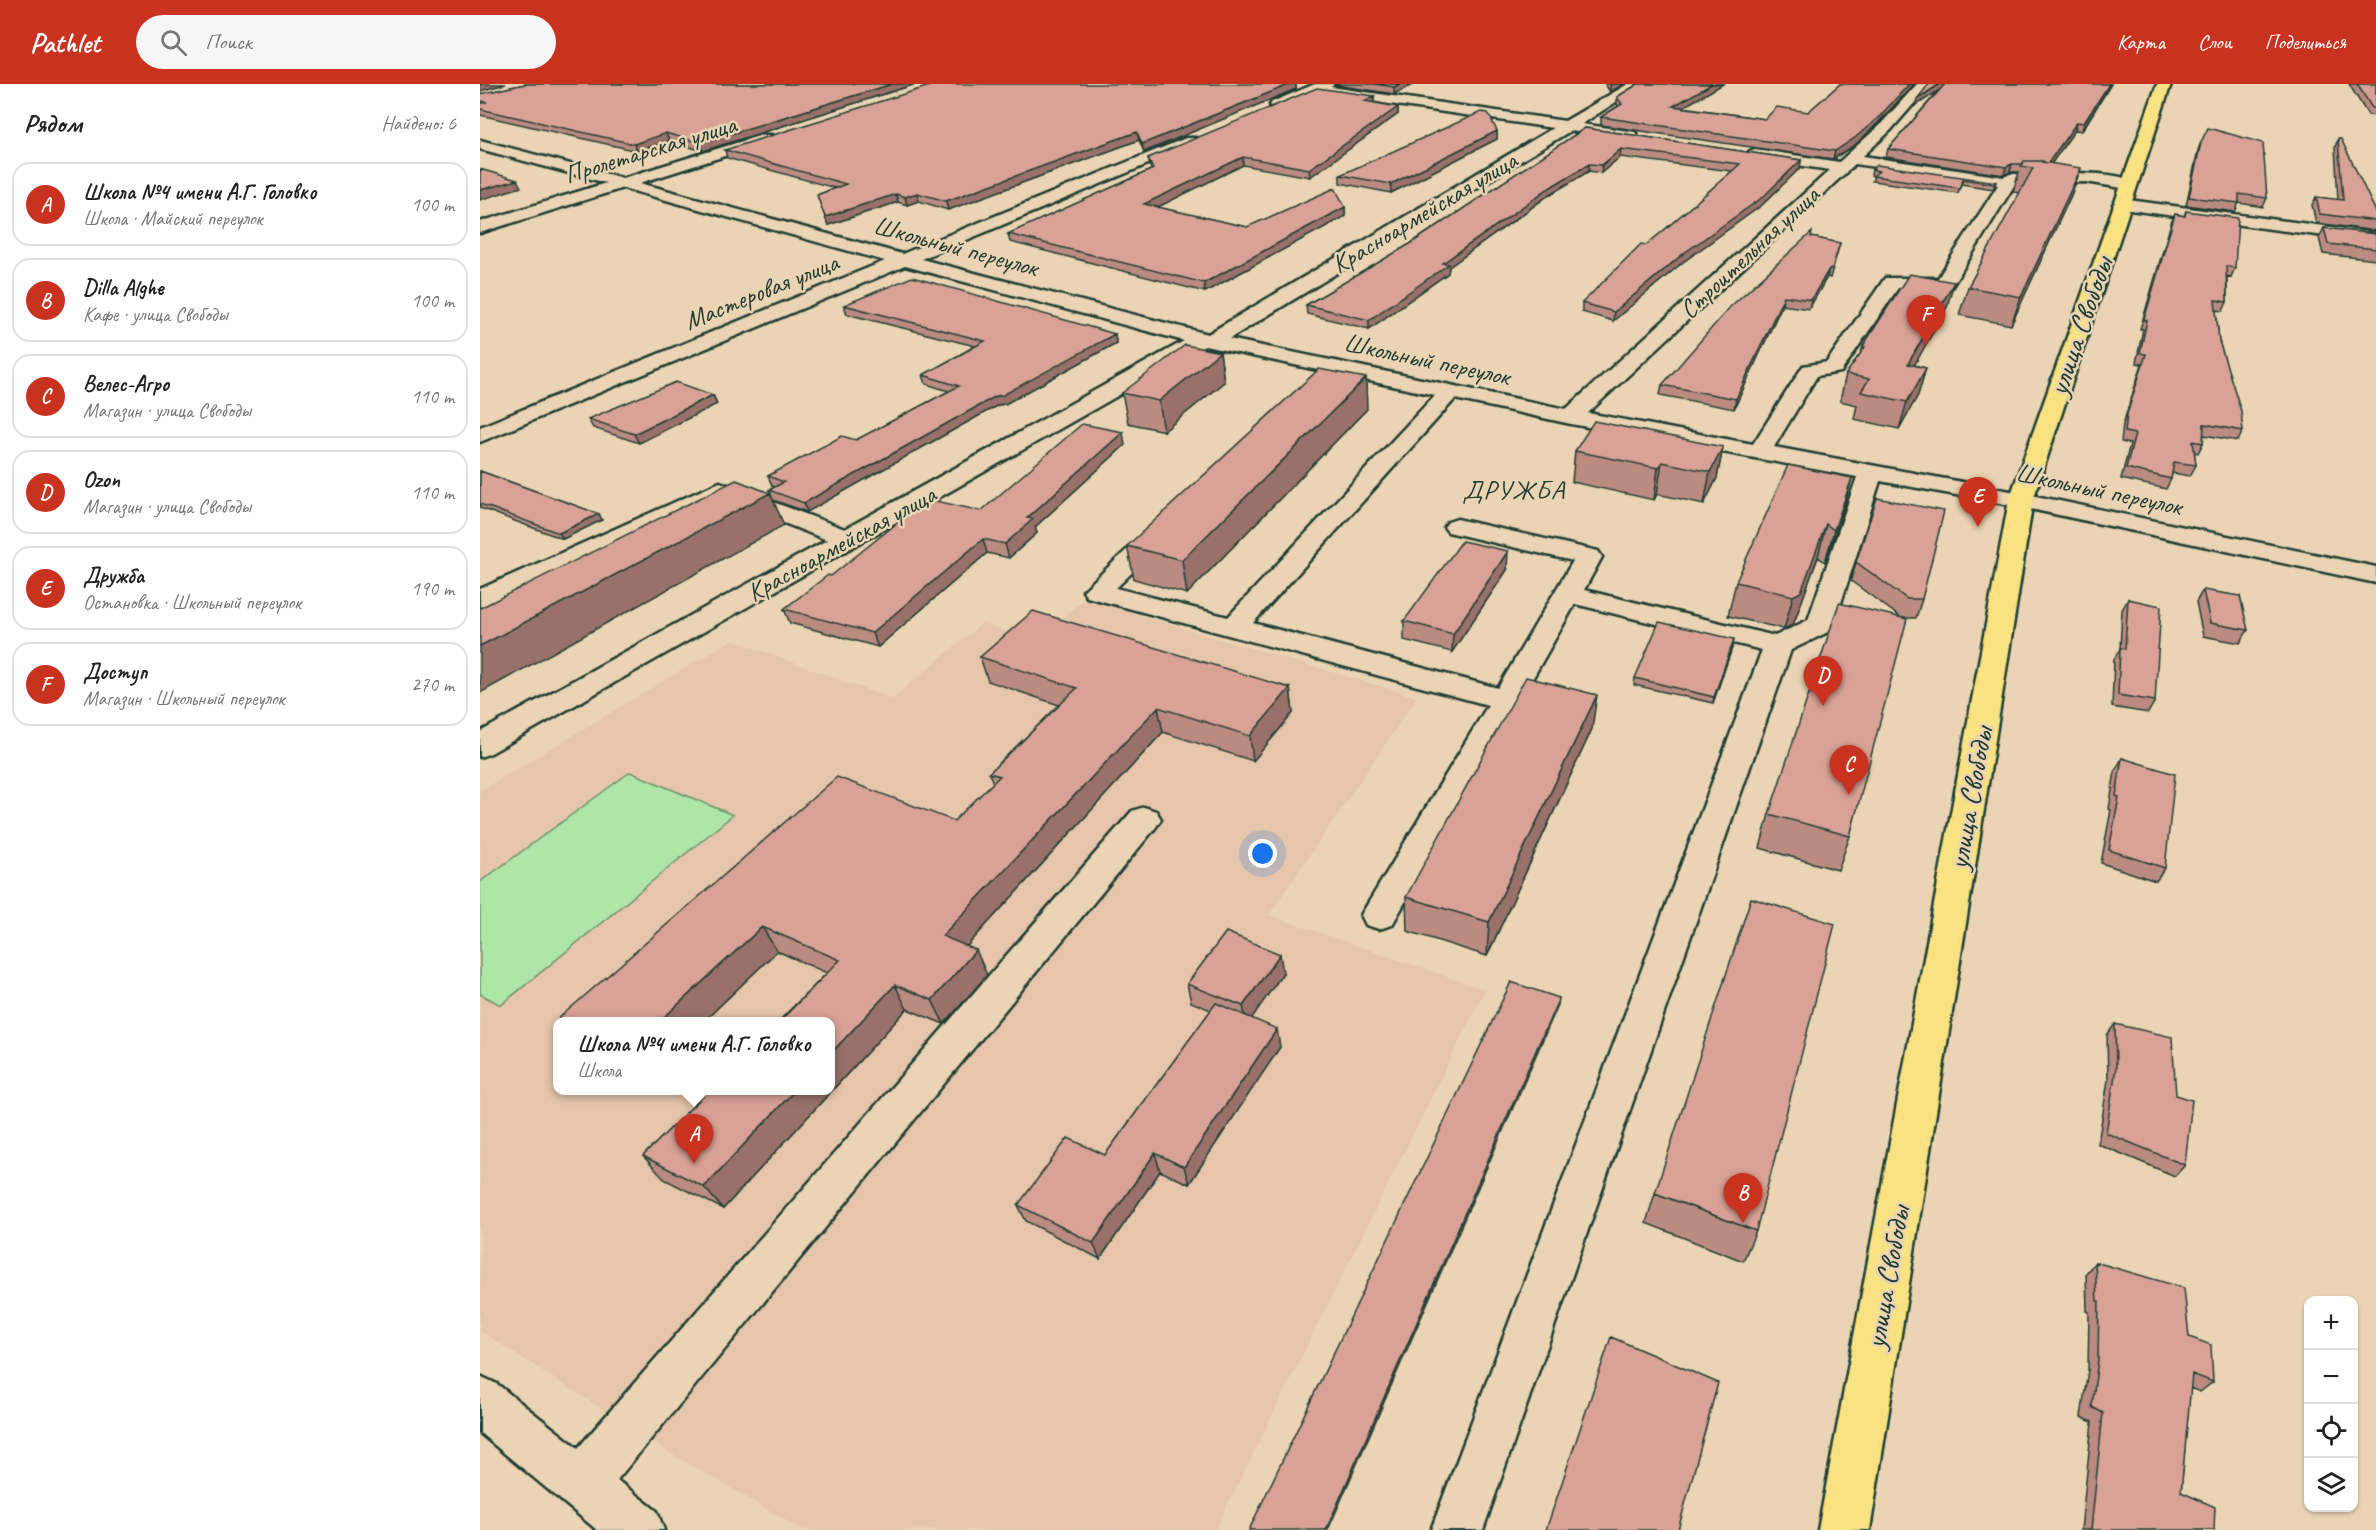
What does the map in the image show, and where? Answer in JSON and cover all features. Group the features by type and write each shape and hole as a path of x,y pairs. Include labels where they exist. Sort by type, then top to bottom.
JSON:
{"main road":[{"name":"улица Свободы","path":"1844,1530 2021,500 2124,194 2164,84"}],"street":[{"path":"1282,84 1321,86 1647,138"},
{"name":"Красноармейская улица","path":"480,746 1207,340 1637,84"},
{"name":"Строительная улица","path":"1571,417 1885,128 1924,84"},
{"path":"1261,111 1321,86"},
{"name":"Пролетарская улица","path":"480,228 779,134"},
{"name":"Мастеровая улица","path":"480,435 1207,134"},
{"name":"Школьный переулок","path":"480,144 903,260 1207,340 1328,376 1450,391 1571,417 2021,500 2376,575"},
{"path":"1738,151 2007,182"},
{"path":"1759,452 1810,370 1834,368 1892,282 1944,284 2010,179 2032,176 2068,179 2086,177 2124,194 2376,238"},
{"path":"1234,627 1450,391"},
{"path":"1568,594 1778,645 1820,625 1871,472"},
{"path":"480,600 720,489 848,539"},
{"path":"1182,511 1096,591 1506,700"},
{"path":"1379,915 1589,557 1457,527"},
{"path":"1457,1530 1778,645"},
{"path":"480,1401 609,1514 1144,819"}],"shaded area":[{"path":"1084,599 1417,697 1269,915 1485,990 1215,1530 803,1530 672,1454 480,1331 480,791 732,640 892,699 982,623 1014,634 1058,621"}],"green space":[{"path":"630,772 733,815 501,1005 480,994 480,882"}],"building":[{"path":"525,84 892,84 700,143 666,133 634,144 480,109 480,104 487,102 480,101 480,94"},
{"path":"936,84 1291,84 1142,144 1137,132 946,201 917,193 905,197 896,194 825,217 817,195 846,184 725,150"},
{"path":"1375,84 1400,84 1394,87"},
{"path":"1638,84 1712,84 1673,106 1765,119 1777,107 1808,112 1840,84 1909,84 1880,116 1856,137 1835,151 1601,117 1622,104 1617,97"},
{"path":"1929,84 1940,84 1917,99"},
{"path":"1945,84 2109,84 2084,123 2077,122 2048,163 2024,161 2023,164 2012,164 2006,167 1888,149"},
{"path":"2357,84 2376,84 2376,108 2372,108"},
{"path":"1317,88 1374,96 1364,101 1398,107 1309,169 1243,157 1144,204 1247,227 1335,188 1345,207 1204,283 1008,234 1153,169 1148,158"},
{"path":"1481,112 1488,113 1497,131 1391,184 1340,175"},
{"path":"1585,128 1801,160 1763,197 1684,253 1614,312 1582,303 1641,244 1646,245 1740,164 1621,149 1602,165 1589,164 1549,188 1443,263 1449,264 1369,320 1306,305 1410,244"},
{"path":"2208,128 2263,143 2267,198 2239,194 2239,203 2189,197 2201,142"},
{"path":"2338,139 2341,139 2376,212 2376,221 2320,214 2316,197 2343,200"},
{"path":"2024,161 2043,161 2081,168 2021,297 1968,287 2033,168 2021,166"},
{"path":"1877,165 1996,182 1994,184 1963,179 1959,188 1873,176 1879,171 1872,170"},
{"path":"480,169 517,180 480,190"},
{"path":"2186,211 2238,218 2235,268 2226,266 2227,302 2215,300 2219,341 2241,411 2243,431 2204,424 2203,443 2193,441 2196,465 2174,462 2171,479 2126,468 2135,434 2125,432 2127,414 2146,354 2140,353 2147,320 2144,320 2175,214 2185,216"},
{"path":"2324,228 2376,234 2376,249 2328,244"},
{"path":"1812,232 1811,237 1840,243 1832,269 1829,269 1811,300 1784,296 1736,399 1662,385 1730,307"},
{"path":"1909,274 1954,282 1908,364 1926,368 1907,402 1861,392 1869,379 1846,374"},
{"path":"912,277 1115,334 1003,395 996,396 804,503 769,490 784,482 768,476 842,436 856,440 959,386 923,375 985,341 844,305"},
{"path":"1185,345 1220,352 1159,401 1122,393"},
{"path":"1319,369 1366,378 1182,560 1127,546"},
{"path":"676,382 713,395 634,434 588,419"},
{"path":"1594,421 1723,447 1710,472 1662,462 1658,468 1575,451"},
{"path":"1082,424 1123,432 1027,518 1033,519 1005,544 983,539 872,633 784,609 828,575 831,576 927,499 981,511"},
{"path":"1788,465 1852,478 1834,530 1826,524 1801,592 1793,596 1736,582"},
{"path":"480,471 599,514 559,533 480,504"},
{"path":"736,480 770,493 480,646 480,608"},
{"path":"1877,498 1944,511 1922,599 1907,599 1856,562"},
{"path":"1462,541 1508,551 1453,634 1404,621"},
{"path":"2203,590 2240,596 2248,630 2210,623"},
{"path":"2128,599 2161,606 2155,701 2118,695 2120,648 2125,649"},
{"path":"1839,603 1907,619 1850,836 1769,814"},
{"path":"1033,611 1290,688 1250,736 1158,707 942,936 976,950 932,1000 895,985 835,1049 835,1017 784,1017 840,960 762,927 664,1017 560,1017 837,777 954,821 1000,776 989,773 1077,688 980,657"},
{"path":"1659,622 1734,639 1714,697 1635,678"},
{"path":"1526,677 1597,695 1489,922 1406,897"},
{"path":"2122,758 2175,774 2165,868 2109,850 2119,797 2116,796"},
{"path":"1751,898 1835,924 1756,1231 1655,1193"},
{"path":"1226,932 1280,954 1243,1006 1187,984"},
{"path":"1511,982 1559,998 1326,1530 1249,1530"},
{"path":"1216,1003 1277,1029 1184,1167 1155,1153 1093,1243 1018,1205 1068,1138 1105,1155"},
{"path":"2115,1024 2172,1037 2176,1095 2192,1100 2185,1165 2106,1133 2116,1068"},
{"path":"704,1095 790,1095 704,1187 643,1156"},
{"path":"2095,1262 2184,1288 2189,1337 2211,1345 2213,1382 2192,1374 2181,1492 2215,1507 2214,1530 2091,1530 2103,1413 2092,1407 2098,1360 2099,1301 2097,1301"},
{"path":"1611,1337 1718,1383 1678,1530 1546,1530"}],"place":[{"name":"Доступ","path":"1926,345"},
{"name":"Дружба","path":"1978,527"},
{"name":"Ozon","path":"1823,706"},
{"name":"Велес-Агро","path":"1849,795"},
{"name":"Школа №4 имени А.Г. Головко","path":"694,1164"},
{"name":"Dilla Alghe","path":"1743,1223"}],"district":[{"name":"ДРУЖБА","path":"1514,490"}]}
